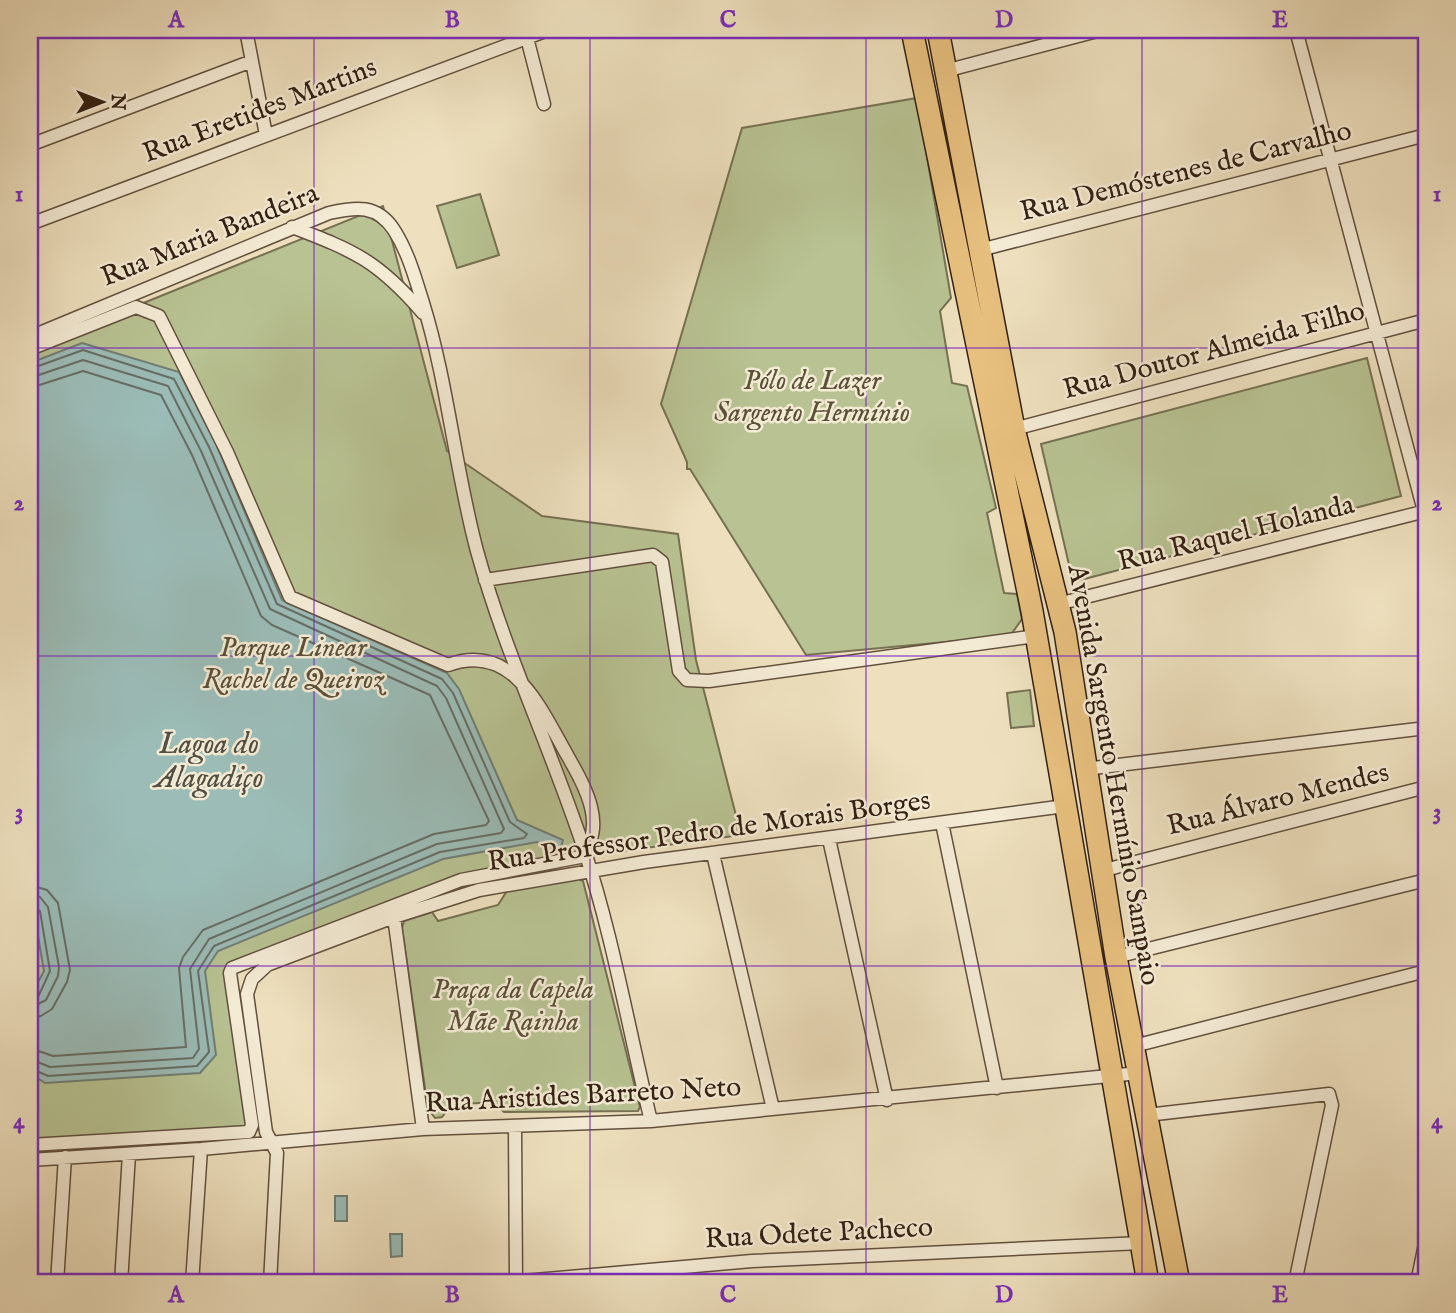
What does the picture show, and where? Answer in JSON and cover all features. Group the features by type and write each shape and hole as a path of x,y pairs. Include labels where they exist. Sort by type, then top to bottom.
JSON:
{"main road":[{"name":"Avenida Sargento Hermínio Sampaio","path":"912,30 1036,636 1148,1283"},
{"name":"Avenida Sargento Hermínio Sampaio","path":"938,30 1014,429 1058,604 1116,957 1179,1283"}],"street":[{"path":"246,30 267,135"},
{"name":"Rua Eretides Martins","path":"30,224 526,34 548,30"},
{"path":"945,71 1101,30"},
{"path":"1296,30 1425,511"},
{"path":"526,34 544,104"},
{"path":"30,145 252,61"},
{"name":"Rua Demóstenes de Carvalho","path":"957,256 1426,135"},
{"name":"Rua Maria Bandeira","path":"30,337 292,227 347,209 378,212 393,229 407,252 428,319 472,533 485,580 520,682 591,869 651,1121"},
{"path":"292,227 347,247 382,270 428,319"},
{"path":"30,349 136,307 159,316 227,452 290,597 448,665 466,658 481,659 513,675 534,695 590,798 593,821 585,851 571,859 461,880 232,968 230,973 252,1125 249,1132 30,1145"},
{"name":"Rua Doutor Almeida Filho","path":"1014,429 1426,320"},
{"name":"Rua Raquel Holanda","path":"1058,604 1425,511"},
{"path":"485,580 653,555 659,557 662,562 678,671 687,680 709,681 1036,636"},
{"path":"1085,769 1426,728"},
{"name":"Rua Álvaro Mendes","path":"1101,871 1426,787"},
{"name":"Rua Professor Pedro de Morais Borges","path":"272,1143 266,1132 247,994 258,971 276,961 394,917 479,890 591,869 1065,806"},
{"path":"942,823 997,1088"},
{"path":"829,839 887,1100"},
{"path":"713,853 774,1109"},
{"path":"1116,957 1426,880"},
{"path":"394,917 424,1129"},
{"path":"1134,1046 1426,971"},
{"name":"Rua Aristides Barreto Neto","path":"30,1160 201,1149 424,1129 651,1121 887,1100 1139,1073"},
{"path":"1147,1115 1328,1094 1332,1105 1295,1283"},
{"path":"515,1127 516,1282"},
{"path":"270,1283 278,1153 272,1143"},
{"path":"192,1283 201,1149"},
{"path":"121,1283 129,1154"},
{"path":"57,1283 65,1157"},
{"path":"1417,1283 1426,1239"},
{"name":"Rua Odete Pacheco","path":"501,1283 752,1261 1141,1243"}],"green space":[{"name":"Pólo de Lazer Sargento Hermínio","path":"917,98 951,298 940,311 952,383 967,386 996,508 987,513 1004,593 1017,594 1022,619 1010,636 806,655 690,469 687,469 687,462 661,404 742,128"},
{"path":"480,194 499,255 457,268 437,206"},
{"name":"Parque Linear Rachel de Queiroz","path":"383,206 447,451 542,516 678,534 696,660 741,835 580,857 490,873 232,968 249,1132 30,1145 30,349"},
{"path":"1367,358 1401,496 1073,582 1041,444"},
{"path":"1030,690 1034,726 1011,728 1007,693"},
{"name":"Praça da Capela Mãe Rainha","path":"574,877 583,881 640,1107 638,1111 504,1112 492,1102 451,1105 442,1117 435,1118 428,1109 402,928 404,921 432,912 438,921 498,905 507,891"}],"water":[{"name":"Lagoa do Alagadiço","path":"82,343 179,372 216,444 282,600 447,673 459,689 517,820 563,840 560,850 537,842 443,859 218,951 205,971 216,1055 200,1073 45,1083 30,1073 30,997 44,971 34,913 30,907 30,363"},
{"path":"335,1196 347,1196 347,1221 335,1221"},
{"path":"390,1234 402,1234 402,1256 391,1257"}]}
